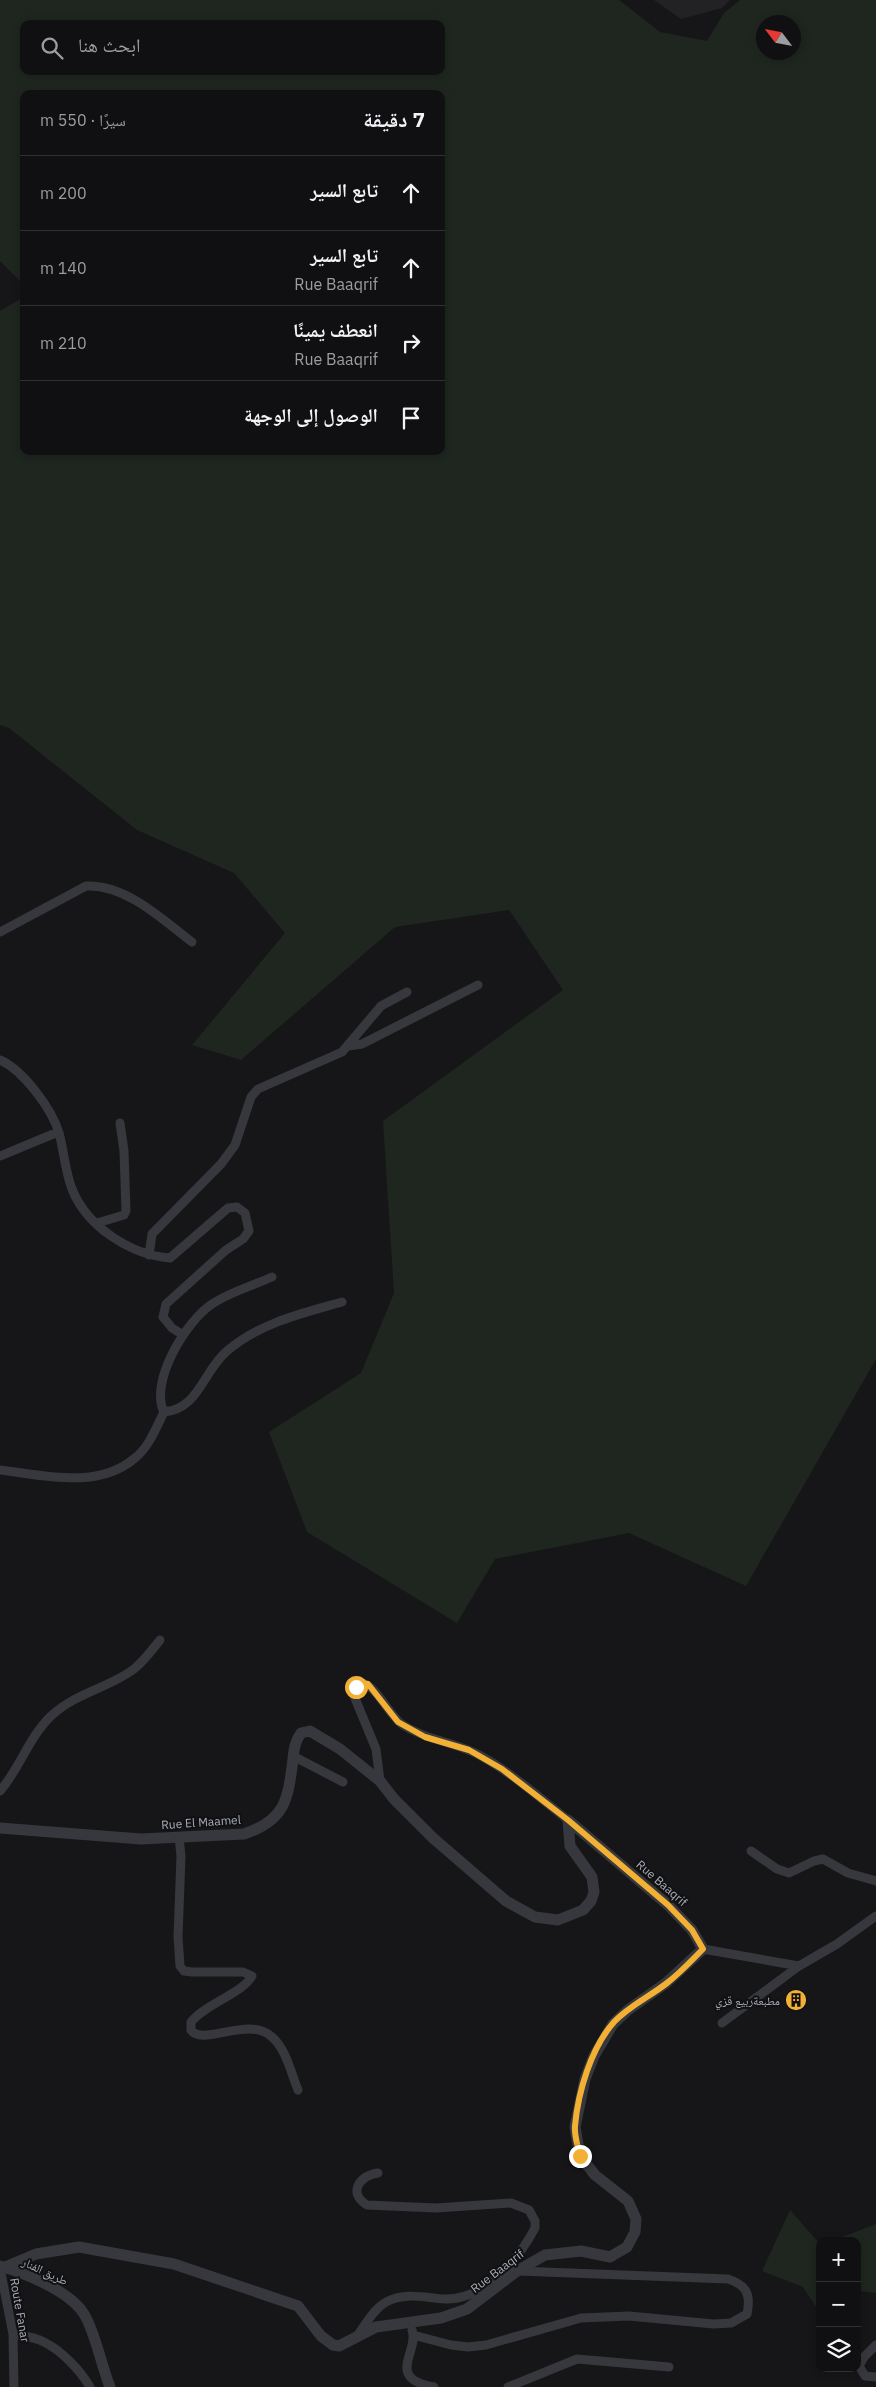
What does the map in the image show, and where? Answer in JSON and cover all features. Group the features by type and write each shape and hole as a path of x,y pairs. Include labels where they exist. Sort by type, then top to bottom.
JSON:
{"street":[{"path":"0,932 86,886 97,885 128,897 154,912 192,942"},
{"path":"349,1046 362,1044 478,985"},
{"path":"149,1255 152,1234 221,1164 235,1145 251,1097 258,1089 342,1052 349,1046 357,1032 382,1006 407,992"},
{"path":"0,1060 25,1079 48,1112 58,1132 72,1190 84,1210 118,1241 149,1255 170,1258 228,1208 237,1207 245,1213 250,1231 166,1304 163,1316 172,1328 183,1335"},
{"path":"97,1223 124,1215 126,1211 124,1151 120,1124"},
{"path":"0,1156 58,1132"},
{"path":"164,1412 159,1403 160,1386 169,1362 183,1335 198,1315 211,1304 272,1278"},
{"path":"164,1412 176,1411 187,1405 225,1352 243,1338 283,1319 342,1302"},
{"path":"0,1470 82,1478 108,1473 136,1458 146,1445 164,1412"},
{"path":"0,1791 19,1765 37,1732 52,1715 71,1702 134,1669 160,1640"},
{"path":"361,1683 372,1688 398,1722 425,1737 481,1755 568,1820 570,1846 592,1877 594,1892 591,1901 583,1910 558,1920 544,1920 520,1910 495,1891 412,1818 380,1781 376,1749 354,1696 356,1687 361,1683"},
{"name":"Rue El Maamel","path":"0,1828 140,1839 244,1834 270,1822 286,1802 298,1737 305,1731 310,1731 340,1749 380,1781"},
{"path":"294,1756 343,1782"},
{"name":"Rue Baaqrif","path":"2,2267 36,2254 79,2247 174,2264 298,2306 321,2336 333,2345 339,2346 354,2340 376,2327 454,2315 467,2310 532,2261 555,2253 581,2251 610,2257 628,2247 632,2240 636,2218 628,2201 595,2175 580,2156 575,2127 578,2106 594,2056 613,2024 628,2010 666,1983 703,1949 692,1930 668,1905 568,1820"},
{"path":"179,1837 181,1856 178,1937 180,1966 184,1971 242,1972 252,1976 245,1983 200,2012 191,2022 191,2030 197,2036 242,2028 267,2033 273,2037 280,2048 298,2090"},
{"path":"751,1852 777,1869 789,1873 814,1861 824,1860 848,1873 876,1881"},
{"path":"722,2023 799,1966 837,1944 876,1916"},
{"path":"703,1949 799,1966"},
{"path":"354,2340 377,2310 393,2299 417,2296 452,2299 480,2289 504,2269 535,2228 535,2220 529,2210 511,2203 436,2208 367,2205 359,2198 357,2191 359,2182 370,2174 378,2173"},
{"name":"Route Fanar","path":"2,2267 13,2334 14,2387"},
{"name":"طريق الفنار","path":"2,2267 44,2284 77,2304 85,2315 110,2387"},
{"path":"413,2335 451,2345 468,2347 486,2345 581,2318 629,2316 724,2324 740,2319 748,2314 748,2293 745,2288 728,2279 517,2271"},
{"path":"409,2323 413,2335 407,2361 409,2374 416,2382 434,2387"},
{"path":"13,2334 42,2341 55,2348 79,2372 90,2387"},
{"path":"876,2345 864,2357 859,2366 865,2376 876,2377"},
{"path":"508,2387 576,2359 669,2367"}],"shaded area":[{"path":"0,0 619,0 660,32 707,41 724,13 740,0 876,0 876,1359 746,1586 629,1533 495,1559 457,1623 307,1532 269,1432 361,1373 394,1293 383,1121 563,990 509,910 395,927 241,1060 192,1045 285,933 234,873 137,830 9,728 0,725 0,311 20,299 20,455 445,455 445,90 20,90 20,281 0,261"},
{"path":"654,0 730,0 722,8 681,19"},
{"path":"790,2210 816,2239 816,2307 803,2287 762,2271"},
{"path":"876,2224 876,2293 861,2291 861,2237 842,2237"}],"place":[{"name":"مطبعةربيع قزي","path":"796,2000"}],"route":[{"path":"356,1687 361,1683 368,1684 398,1722 405,1726 425,1737 459,1746 481,1755 502,1769 568,1820 668,1905 700,1940 703,1949 682,1970 628,2010 613,2024 602,2040 585,2080 578,2106 575,2127 576,2142 580,2156"}]}
